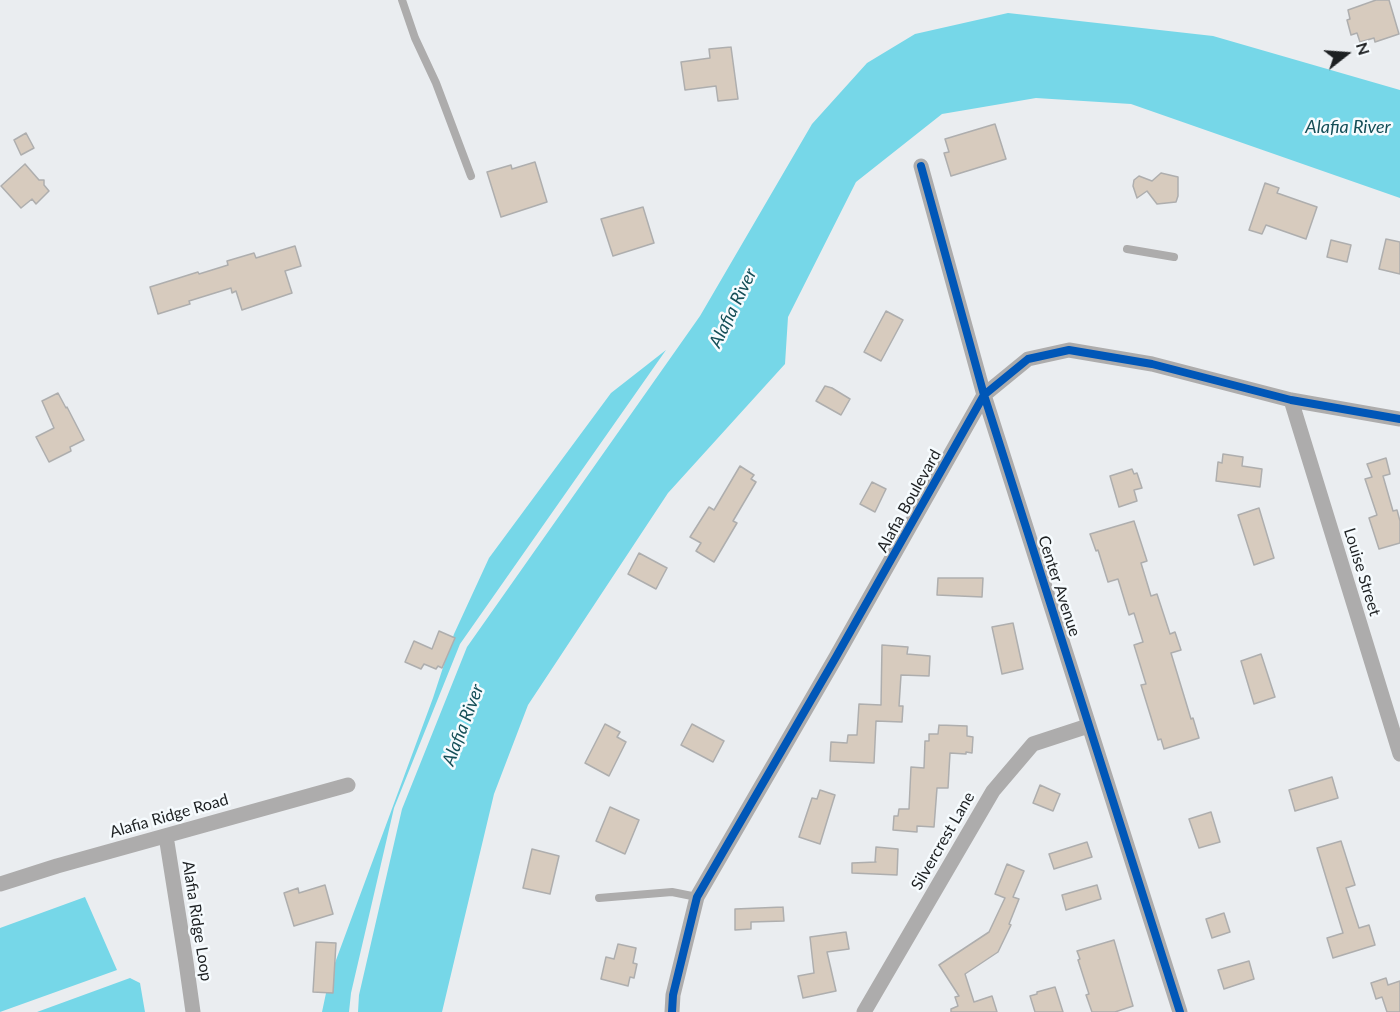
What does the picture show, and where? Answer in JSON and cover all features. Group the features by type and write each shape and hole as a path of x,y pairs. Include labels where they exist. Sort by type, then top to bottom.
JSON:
{"street":[{"name":"Center Avenue","path":"921,166 984,395 1180,1012"},
{"name":"Alafia Boulevard","path":"672,1012 673,996 697,897 984,395 1028,359 1069,351 1152,364 1291,400 1400,419"},
{"name":"Louise Street","path":"1291,400 1400,754"},
{"name":"Silvercrest Lane","path":"864,1012 993,791 1033,744 1088,726"},
{"name":"Alafia Ridge Road","path":"0,884 348,785"},
{"name":"Alafia Ridge Loop","path":"166,836 193,1012"}],"lane":[{"path":"402,0 471,176"},
{"path":"1127,249 1174,257"},
{"path":"599,898 672,892 697,897"}],"water":[{"name":"Alafia River","path":"1008,13 1213,36 1400,90 1400,198 1131,104 1036,98 942,114 856,182 788,317 785,364 668,493 528,705 494,794 442,1012 358,1012 359,995 402,809 467,647 700,316 812,124 867,63 915,34"},
{"path":"666,350 460,644 394,808 351,993 349,1012 322,1012 329,979 433,698 454,634 489,558 611,393"},
{"path":"85,897 117,970 0,1012 0,928"},
{"path":"130,978 140,983 145,1012 37,1012"}],"building":[{"path":"1376,0 1389,0 1399,34 1375,42 1374,38 1360,42 1357,33 1351,35 1347,20 1350,19 1348,10"},
{"path":"731,47 738,99 718,101 716,86 685,90 681,62 710,58 709,49"},
{"path":"995,124 1006,159 951,176 944,153 949,152 945,139"},
{"path":"26,133 34,148 21,155 14,140"},
{"path":"535,162 547,202 501,217 487,172 511,165 512,169"},
{"path":"25,164 39,180 44,180 44,185 49,191 36,204 32,199 21,208 1,186"},
{"path":"1161,173 1178,177 1176,202 1157,204 1147,191 1137,198 1133,186 1134,180 1139,176 1152,181"},
{"path":"1265,183 1279,188 1277,193 1317,207 1306,239 1266,225 1262,234 1249,230"},
{"path":"643,207 654,243 613,256 601,219"},
{"path":"1386,239 1400,242 1400,274 1379,269"},
{"path":"1331,240 1351,245 1347,262 1327,257"},
{"path":"295,246 301,266 285,271 292,293 242,310 236,291 232,293 231,288 189,301 190,304 158,314 150,287 228,265 227,261 254,253 256,258"},
{"path":"886,311 903,320 881,361 864,352"},
{"path":"825,386 850,399 841,415 816,401"},
{"path":"58,393 84,440 70,447 71,451 49,462 36,437 54,428 42,401"},
{"path":"1223,454 1243,457 1242,466 1262,469 1260,487 1216,481 1218,462 1222,463"},
{"path":"1386,458 1390,474 1383,476 1393,511 1397,510 1400,521 1400,543 1379,549 1369,518 1377,515 1365,479 1372,477 1367,464"},
{"path":"740,466 754,475 751,479 756,482 733,521 737,523 714,562 696,551 701,543 690,537 709,507 714,510"},
{"path":"1132,469 1134,474 1137,473 1142,488 1134,490 1137,501 1119,507 1110,476"},
{"path":"872,482 886,489 875,512 860,504"},
{"path":"1259,508 1274,558 1254,565 1238,515"},
{"path":"1134,521 1147,561 1141,563 1151,596 1157,594 1170,634 1175,632 1181,650 1171,653 1199,738 1164,749 1161,739 1158,740 1141,685 1146,684 1134,645 1143,642 1134,613 1129,615 1118,579 1108,582 1098,550 1096,551 1090,534"},
{"path":"639,553 667,568 656,589 628,574"},
{"path":"938,578 983,578 982,597 937,595"},
{"path":"1013,623 1023,669 1002,674 992,627"},
{"path":"439,631 455,638 442,668 438,666 436,669 424,664 421,669 405,662 414,641 432,649"},
{"path":"882,645 908,647 907,654 930,656 929,676 901,675 899,706 903,706 902,722 876,721 874,763 830,761 831,742 847,743 848,735 857,735 859,704 881,705"},
{"path":"1261,654 1275,697 1254,704 1241,661"},
{"path":"605,724 620,732 617,737 626,742 609,776 585,763"},
{"path":"692,724 724,741 713,762 681,745"},
{"path":"939,725 967,726 967,736 973,737 972,753 950,753 948,788 937,788 934,827 917,826 917,832 893,830 894,816 898,816 899,809 909,809 911,767 924,768 925,741 929,741 929,734 938,734"},
{"path":"1332,777 1338,798 1295,811 1289,790"},
{"path":"1040,785 1060,794 1053,811 1033,803"},
{"path":"820,790 835,795 820,844 799,837 812,798 817,799"},
{"path":"610,807 639,820 625,854 596,841"},
{"path":"1211,812 1220,842 1199,848 1189,819"},
{"path":"1341,841 1355,885 1346,888 1359,928 1369,925 1375,945 1333,958 1327,938 1343,933 1317,848"},
{"path":"1087,842 1092,857 1054,869 1049,854"},
{"path":"876,847 898,849 897,875 852,873 852,863 876,862"},
{"path":"532,849 559,856 550,894 523,888"},
{"path":"1007,864 1024,871 1013,897 1019,899 1009,924 1011,925 998,952 965,974 974,1002 992,996 997,1012 951,1012 951,1009 958,1006 955,997 959,996 939,965 989,932 1005,898 995,894"},
{"path":"325,885 333,914 294,926 284,893 298,888 299,893"},
{"path":"1097,885 1101,899 1066,910 1062,895"},
{"path":"783,907 784,921 751,922 751,929 735,930 735,909"},
{"path":"1224,913 1230,932 1212,938 1206,919"},
{"path":"846,932 849,949 827,952 836,991 803,998 798,976 814,973 810,937"},
{"path":"1114,940 1133,1006 1115,1012 1092,1012 1077,951"},
{"path":"316,942 336,943 333,993 313,992"},
{"path":"618,944 636,948 633,963 637,964 634,978 630,977 628,986 601,979 606,957 614,959"},
{"path":"1249,961 1254,979 1224,989 1218,970"},
{"path":"1386,978 1388,985 1400,981 1400,1012 1387,1012 1382,997 1376,999 1371,983"},
{"path":"1055,987 1063,1012 1035,1012 1030,996"}],"cycle path":[{"path":"921,166 984,395 1180,1012"},
{"path":"672,1012 673,995 697,897 984,395 1028,359 1069,350 1152,364 1291,400 1400,419"}]}
